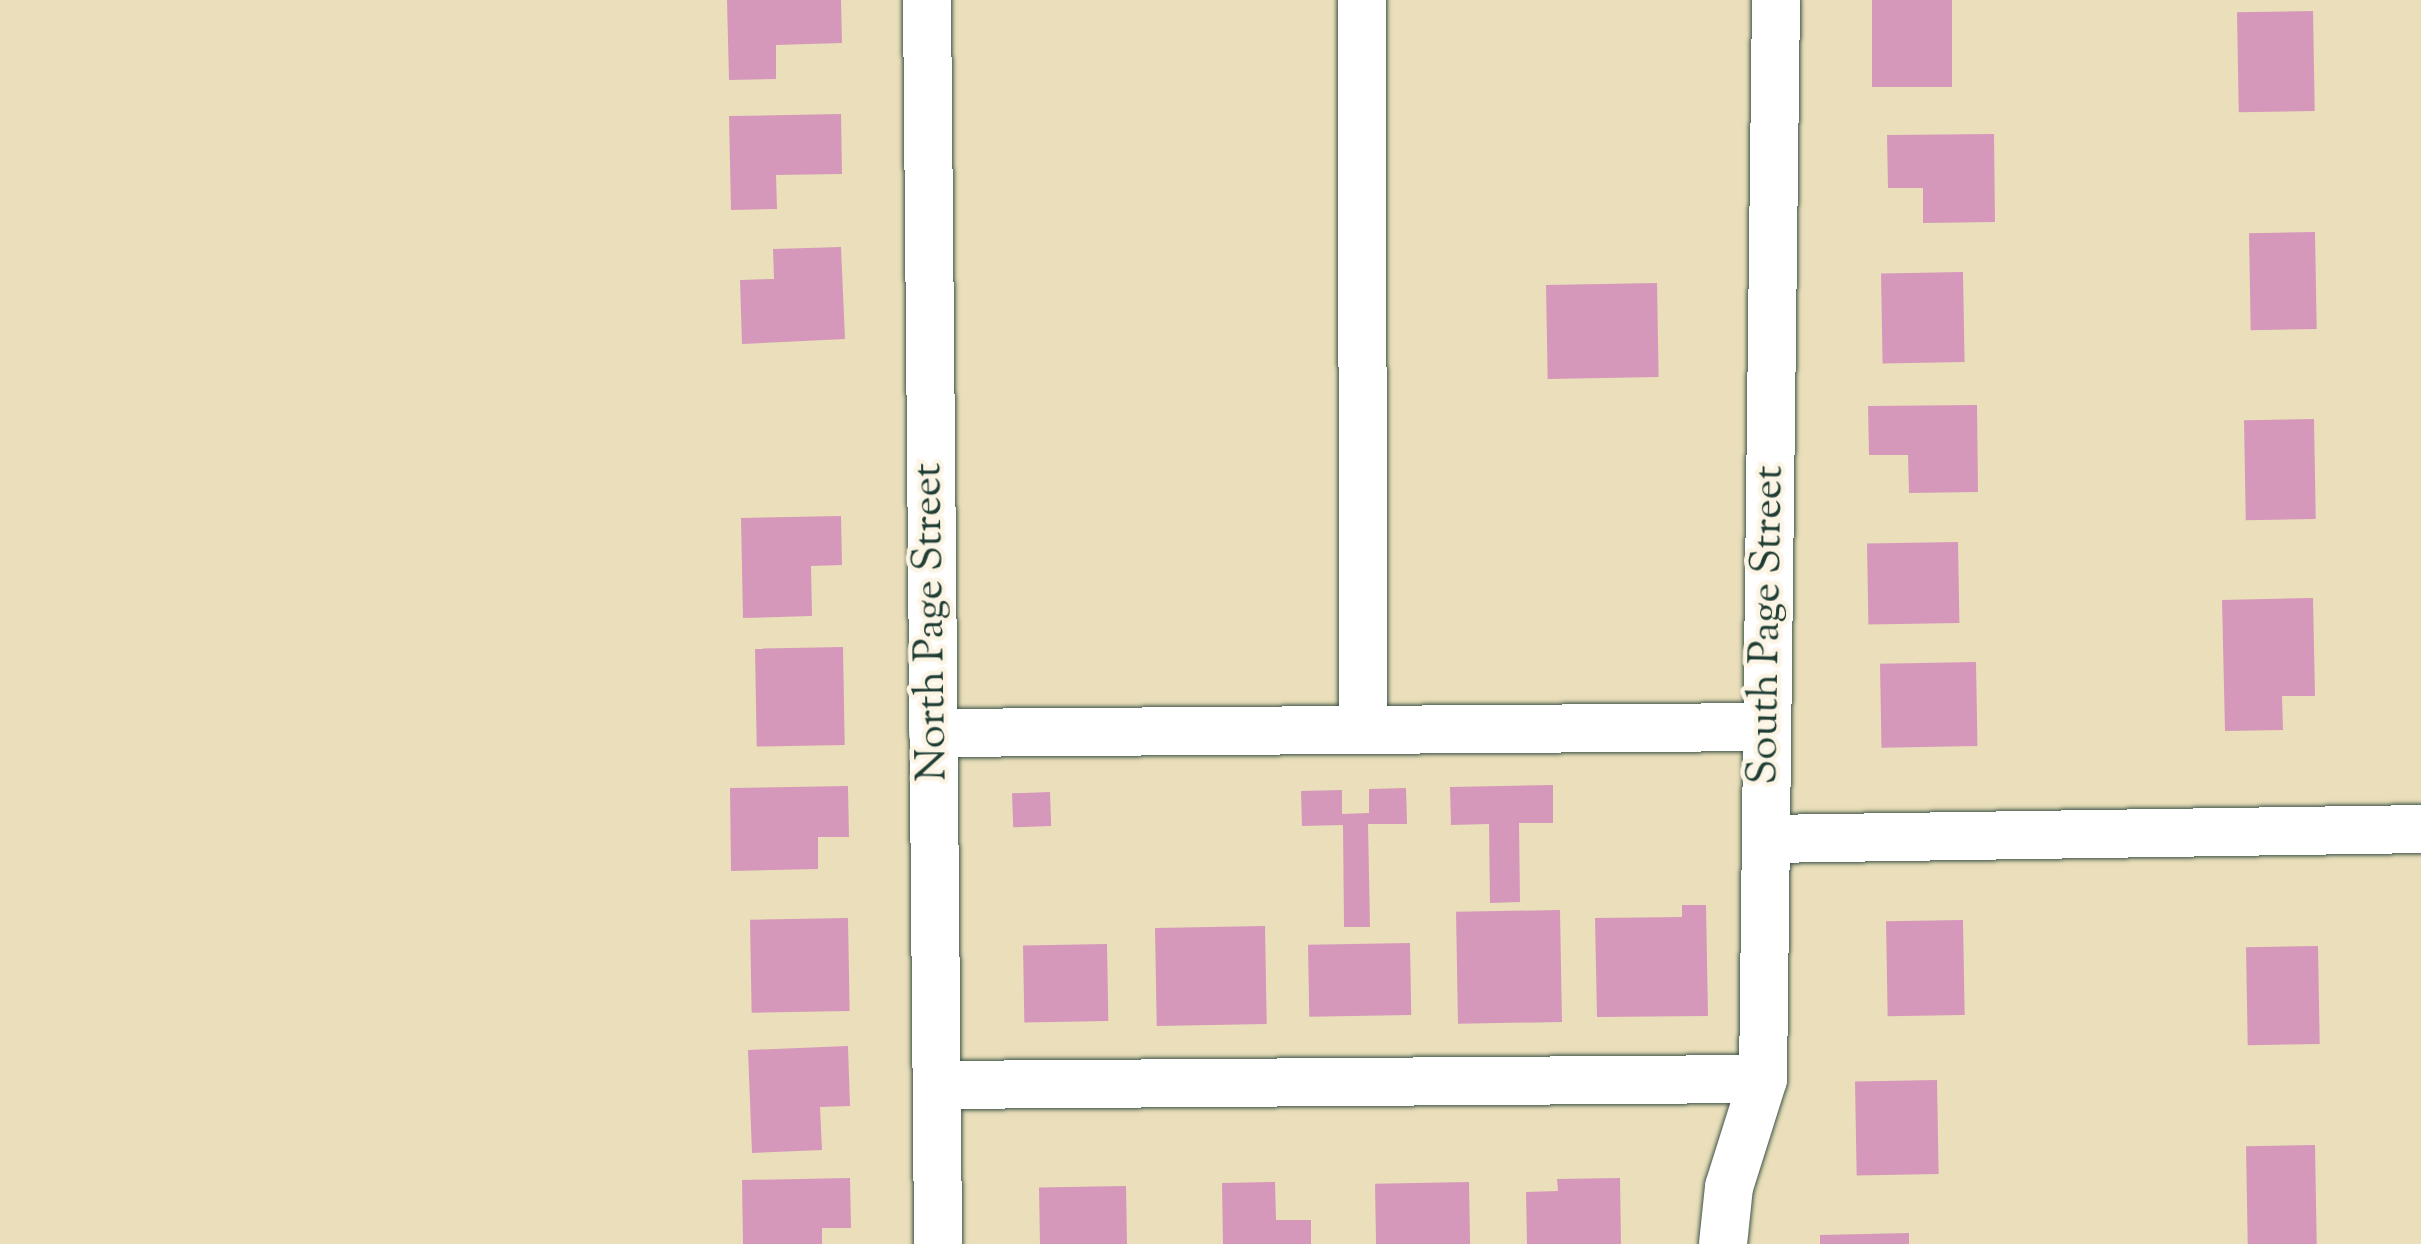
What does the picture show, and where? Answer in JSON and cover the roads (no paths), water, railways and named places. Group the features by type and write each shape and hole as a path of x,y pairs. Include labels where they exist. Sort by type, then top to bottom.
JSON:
{"street":[{"name":"North Page Street","path":"927,0 938,1244"},
{"path":"1362,0 1363,730"},
{"name":"South Page Street","path":"1723,1244 1729,1186 1763,1079 1776,0"},
{"path":"933,733 1767,726"},
{"path":"1766,839 2421,829"},
{"path":"937,1085 1763,1079"}]}
